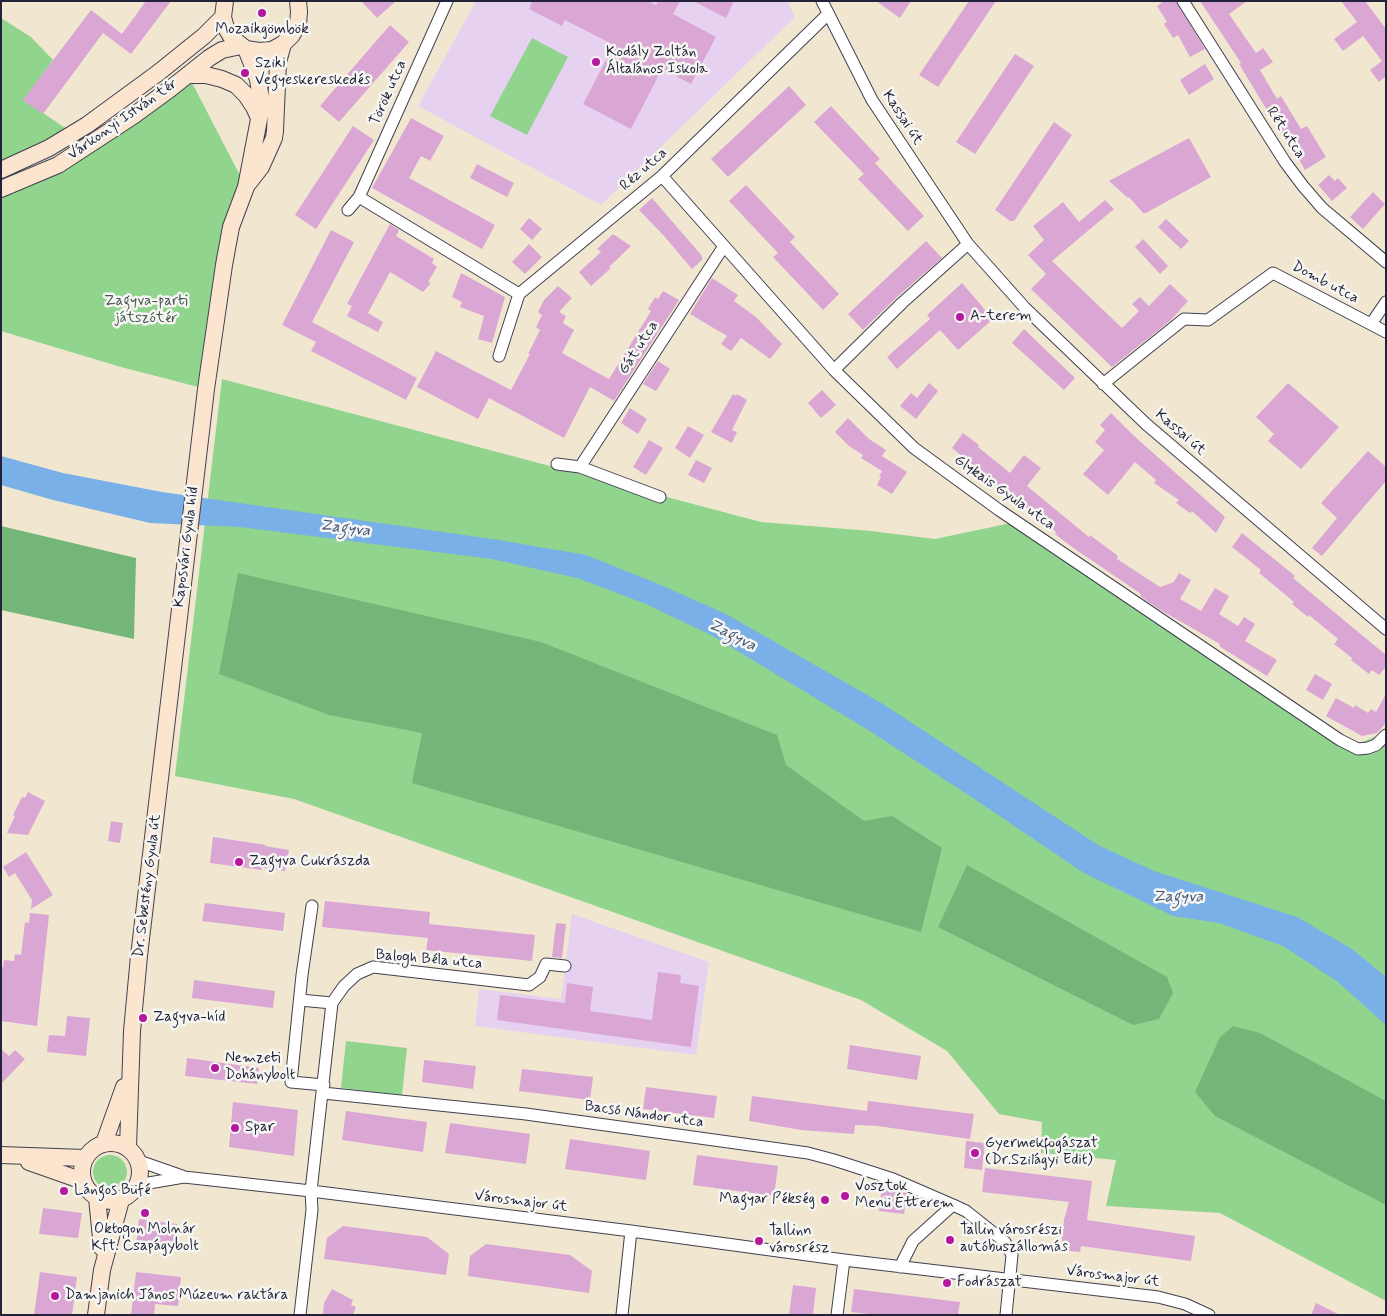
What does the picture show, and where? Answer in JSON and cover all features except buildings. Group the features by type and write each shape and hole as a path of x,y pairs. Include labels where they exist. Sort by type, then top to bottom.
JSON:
{"street":[{"name":"Török utca","path":"348,210 360,197 447,1"},
{"name":"Kassai út","path":"822,1 872,100 968,244 1025,308 1103,384 1169,444 1386,629"},
{"name":"Rét utca","path":"1183,1 1285,162 1303,186 1322,208 1386,262"},
{"path":"224,9 226,28 232,38 244,47 259,52 272,50 284,44 292,35 298,24 299,2"},
{"name":"Várkonyi István tér","path":"1,170 49,148 87,125 158,73 204,36 224,9"},
{"name":"Réz utca","path":"519,294 662,176 828,14"},
{"path":"246,187 261,167 274,138 278,62 284,44"},
{"path":"244,47 258,79 260,100 259,119 246,187"},
{"name":"Várkonyi István tér","path":"1,189 58,165 133,116 222,50 244,47"},
{"path":"188,74 206,75 236,85 246,95 259,119"},
{"name":"Glykais Gyula utca","path":"662,176 834,370 914,448 999,510 1340,740 1358,749 1368,748 1376,745 1386,735"},
{"name":"Kaposvári Gyula híd","path":"168,699 206,392 226,256 231,227 246,187"},
{"path":"360,197 519,294 499,356"},
{"path":"834,370 902,303 968,244"},
{"name":"Gát utca","path":"580,467 724,246"},
{"name":"Domb utca","path":"1103,384 1184,320 1208,320 1273,273 1386,332"},
{"path":"1371,324 1386,302"},
{"path":"557,464 580,467 660,497"},
{"name":"Dr. Sebestény Gyula út","path":"129,1073 139,956 161,776 168,699"},
{"path":"300,1315 332,1003 300,1000 312,906"},
{"name":"Balogh Béla utca","path":"332,1003 344,986 357,974 373,967 529,985 540,977 546,964 566,966"},
{"name":"Bacsó Nándor utca","path":"300,1000 291,1082 324,1089 526,1114 808,1153 893,1179 952,1205"},
{"path":"104,1143 129,1073"},
{"path":"128,1147 129,1073"},
{"path":"104,1143 116,1143 128,1147 139,1161 141,1173 137,1185 133,1191 121,1200 113,1201 97,1198 88,1191 83,1181 82,1173 85,1158 93,1149 104,1143"},
{"path":"8,1156 85,1158"},
{"path":"8,1156 83,1181"},
{"path":"139,1161 184,1176"},
{"name":"Városmajor út","path":"137,1185 184,1176 312,1191 844,1260 1158,1297 1185,1304 1209,1315"},
{"path":"97,1198 101,1221 103,1263"},
{"path":"96,1315 103,1263 121,1200"},
{"path":"900,1267 913,1241 952,1205 966,1211 1005,1242 1012,1256 1006,1315"},
{"path":"622,1315 631,1231"},
{"path":"837,1315 844,1260"}],"shaded area":[{"name":"Kodály Zoltán Általános Iskola","path":"476,1 787,1 795,17 601,205 418,106"},
{"path":"572,914 709,962 696,1055 475,1026 479,989 561,999"}],"green space":[{"path":"1,18 31,37 53,60 24,100 74,134 1,169"},
{"path":"532,38 568,57 527,135 490,116"},
{"name":"Zagyva-parti játszótér","path":"188,75 246,187 206,389 121,367 1,331 1,189 58,165"},
{"path":"222,379 761,522 871,531 935,539 1011,523 1338,737 1360,743 1386,732 1386,1301 1220,1213 1106,1206 1116,1160 1041,1153 1042,1122 999,1114 947,1051 861,1000 294,799 175,776"},
{"path":"1,526 136,558 134,639 1,610"},
{"path":"238,573 541,642 777,735 786,765 864,821 892,816 942,848 921,932 412,783 422,733 329,715 219,674"},
{"path":"967,865 1167,977 1173,993 1159,1019 1133,1025 938,927"},
{"path":"1233,1026 1260,1033 1386,1101 1386,1205 1215,1116 1195,1092 1220,1037"},
{"path":"346,1041 407,1048 402,1095 341,1088"},
{"path":"110,1155 117,1156 122,1160 126,1165 126,1179 122,1184 117,1188 110,1189 103,1188 98,1184 94,1179 93,1172 94,1165 98,1160 103,1156"}],"water":[{"name":"Zagyva","path":"1,456 63,473 162,492 499,540 586,555 656,583 726,614 883,704 1098,845 1154,871 1297,917 1352,949 1386,977 1386,1025 1338,982 1283,946 1219,923 1173,916 1084,873 868,730 713,636 646,604 577,578 492,559 240,527 150,523 53,500 1,485"}],"place":[{"name":"Mozaikgömbök","path":"262,13"},
{"name":"Kodály Zoltán Általános Iskola","path":"596,62"},
{"name":"Sziki Vegyeskereskedés","path":"245,73"},
{"name":"A-terem","path":"960,317"},
{"name":"Zagyva Cukrászda","path":"239,862"},
{"name":"Zagyva-híd","path":"143,1018"},
{"name":"Nemzeti Dohánybolt","path":"215,1068"},
{"name":"Spar","path":"235,1128"},
{"name":"Gyermekfogászat (Dr.Szilágyi Edit)","path":"975,1153"},
{"name":"Lángos Büfé","path":"64,1191"},
{"name":"Vosztok Menü Étterem","path":"845,1196"},
{"name":"Magyar Pékség","path":"825,1200"},
{"name":"Oktogon Molnár Kft. Csapágybolt","path":"145,1213"},
{"name":"Tallin városrészi autóbuszállomás","path":"950,1240"},
{"name":"Tallinn városrész","path":"759,1241"},
{"name":"Fodrászat","path":"947,1283"},
{"name":"Damjanich János Múzeum raktára","path":"55,1296"}]}
